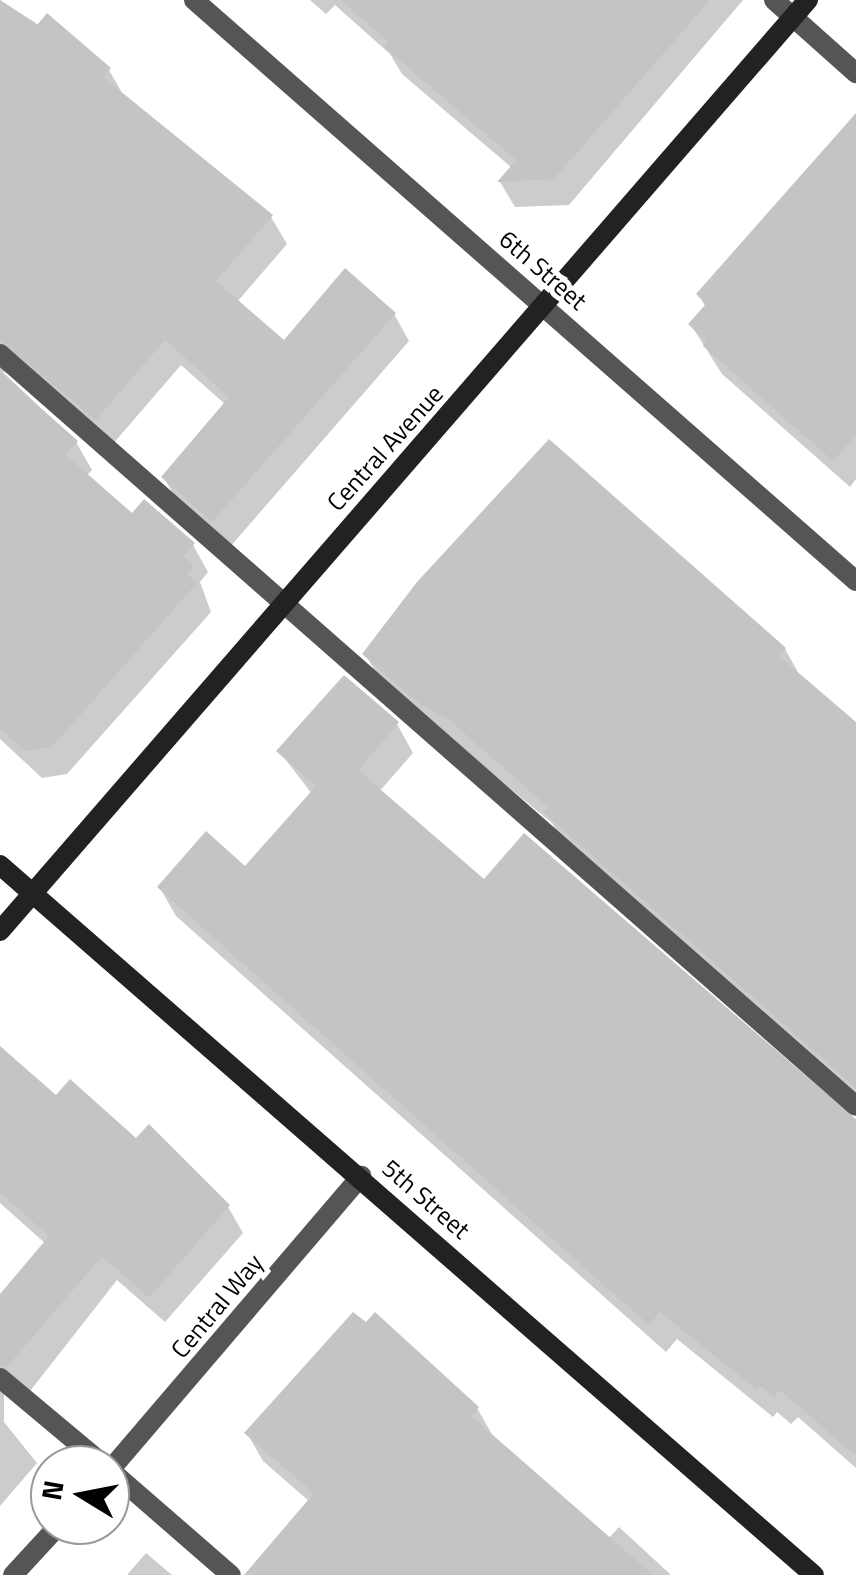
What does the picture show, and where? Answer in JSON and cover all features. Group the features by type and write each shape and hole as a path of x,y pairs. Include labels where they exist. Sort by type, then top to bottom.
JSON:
{"street":[{"name":"6th Street","path":"194,0 856,581"},
{"path":"774,0 856,73"},
{"name":"Central Avenue","path":"0,932 282,600 546,306 808,0"},
{"path":"0,354 856,1106"},
{"name":"5th Street","path":"0,865 814,1575"},
{"name":"Central Way","path":"126,1445 361,1176"},
{"path":"0,1378 81,1445"},
{"path":"130,1487 230,1575"},
{"path":"13,1575 41,1545"}],"building":[{"path":"0,0 37,25 47,13 111,68 103,77 273,215 216,281 284,340 345,268 396,313 212,522 161,477 229,397 165,340 96,420 0,341"},
{"path":"341,0 710,0 554,179 497,182 516,160 384,47 388,42"},
{"path":"856,113 856,435 833,461 703,346 706,341 688,324 706,304 696,294"},
{"path":"0,372 78,441 66,455 132,513 144,499 195,543 184,556 194,566 187,574 197,583 52,747 25,751 0,729"},
{"path":"549,439 786,648 779,656 856,722 856,1088 543,812 548,807 449,720 417,702 362,654 417,582"},
{"path":"344,675 399,722 358,770 484,879 524,833 856,1119 856,1456 780,1390 774,1397 759,1385 756,1389 660,1312 649,1325 157,887 206,831 245,866 316,786 276,751"},
{"path":"0,1046 56,1095 70,1079 136,1138 149,1124 230,1205 149,1298 102,1256 7,1367 0,1365 0,1294 49,1236 0,1193"},
{"path":"353,1312 366,1322 375,1312 479,1407 471,1416 653,1575 244,1575 314,1493 244,1433"}]}
